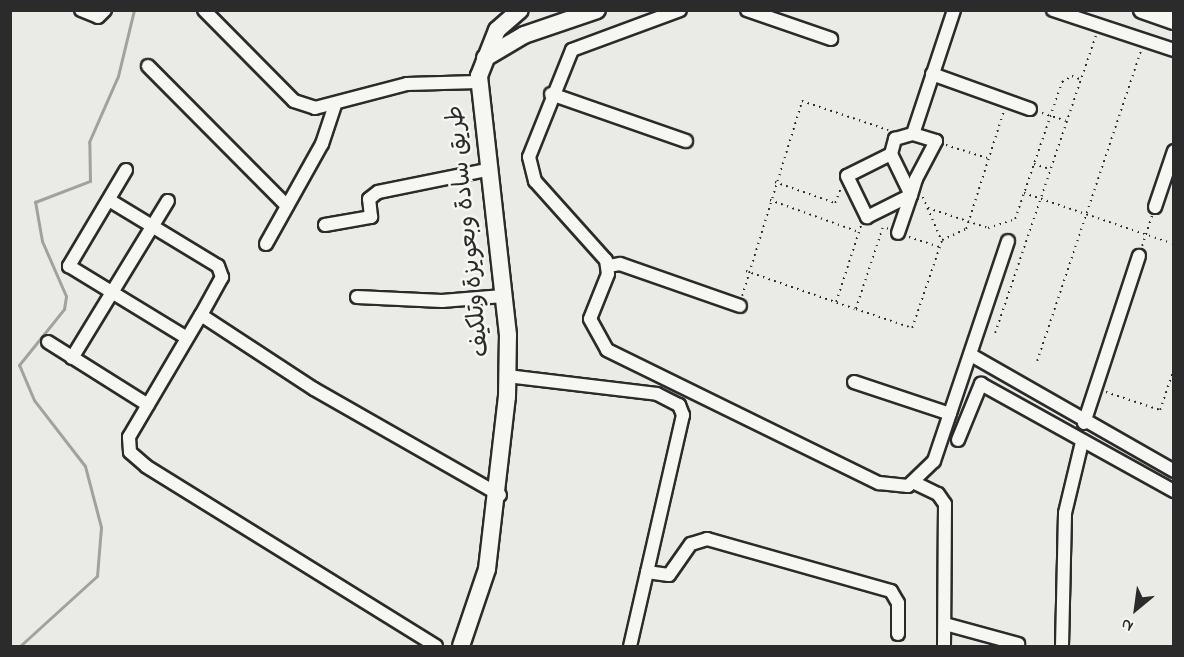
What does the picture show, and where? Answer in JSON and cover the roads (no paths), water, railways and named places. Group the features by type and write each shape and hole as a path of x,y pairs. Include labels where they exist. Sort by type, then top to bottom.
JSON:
{"main road":[{"name":"طريق سادة وبعويزة وتلكيف","path":"461,646 487,569 500,495 507,376 503,296 486,170 478,82 484,58 497,30 520,10"},
{"path":"484,58 553,17 597,10"},
{"path":"1142,10 1173,21"}],"street":[{"path":"81,10 98,17 105,10"},
{"path":"204,10 294,101 315,108 335,105 407,84 478,82"},
{"path":"608,266 531,174 529,157 551,94 572,50 680,10"},
{"path":"747,10 831,39"},
{"path":"909,135 954,10"},
{"path":"1053,10 1173,50"},
{"path":"148,66 288,206"},
{"path":"932,74 1030,109"},
{"path":"551,94 686,141"},
{"path":"266,244 322,144 335,105"},
{"path":"898,233 911,195 916,179 936,141 909,135 895,139 891,154 911,195"},
{"path":"1155,207 1173,152"},
{"path":"891,154 847,176 865,213 867,217 911,195"},
{"path":"126,170 69,266 187,338"},
{"path":"325,225 370,217 369,199 378,192 486,170"},
{"path":"109,200 222,272 201,315 129,437 130,452 146,466 436,646"},
{"path":"72,358 168,201"},
{"path":"608,266 590,319 607,350 879,483 899,487 915,483 934,461 1008,241"},
{"path":"1084,423 1139,256"},
{"path":"608,266 620,264 740,306"},
{"path":"357,297 442,301 503,296"},
{"path":"201,315 314,389 500,495"},
{"path":"48,342 148,405"},
{"path":"971,355 1084,423 1173,471"},
{"path":"507,376 657,394 679,405 683,415 630,646"},
{"path":"854,382 950,414"},
{"path":"958,440 981,384 1173,491"},
{"path":"1062,646 1065,513 1082,442"},
{"path":"915,483 938,494 945,504 944,646"},
{"path":"646,572 669,575 691,544 707,539 891,591 898,603 898,634"},
{"path":"945,624 1018,644"}],"waterway":[{"path":"20,646 97,576 101,527 85,466 34,400 19,365 64,309 66,296 42,241 35,202 90,181 89,142 118,76 134,10"}]}
